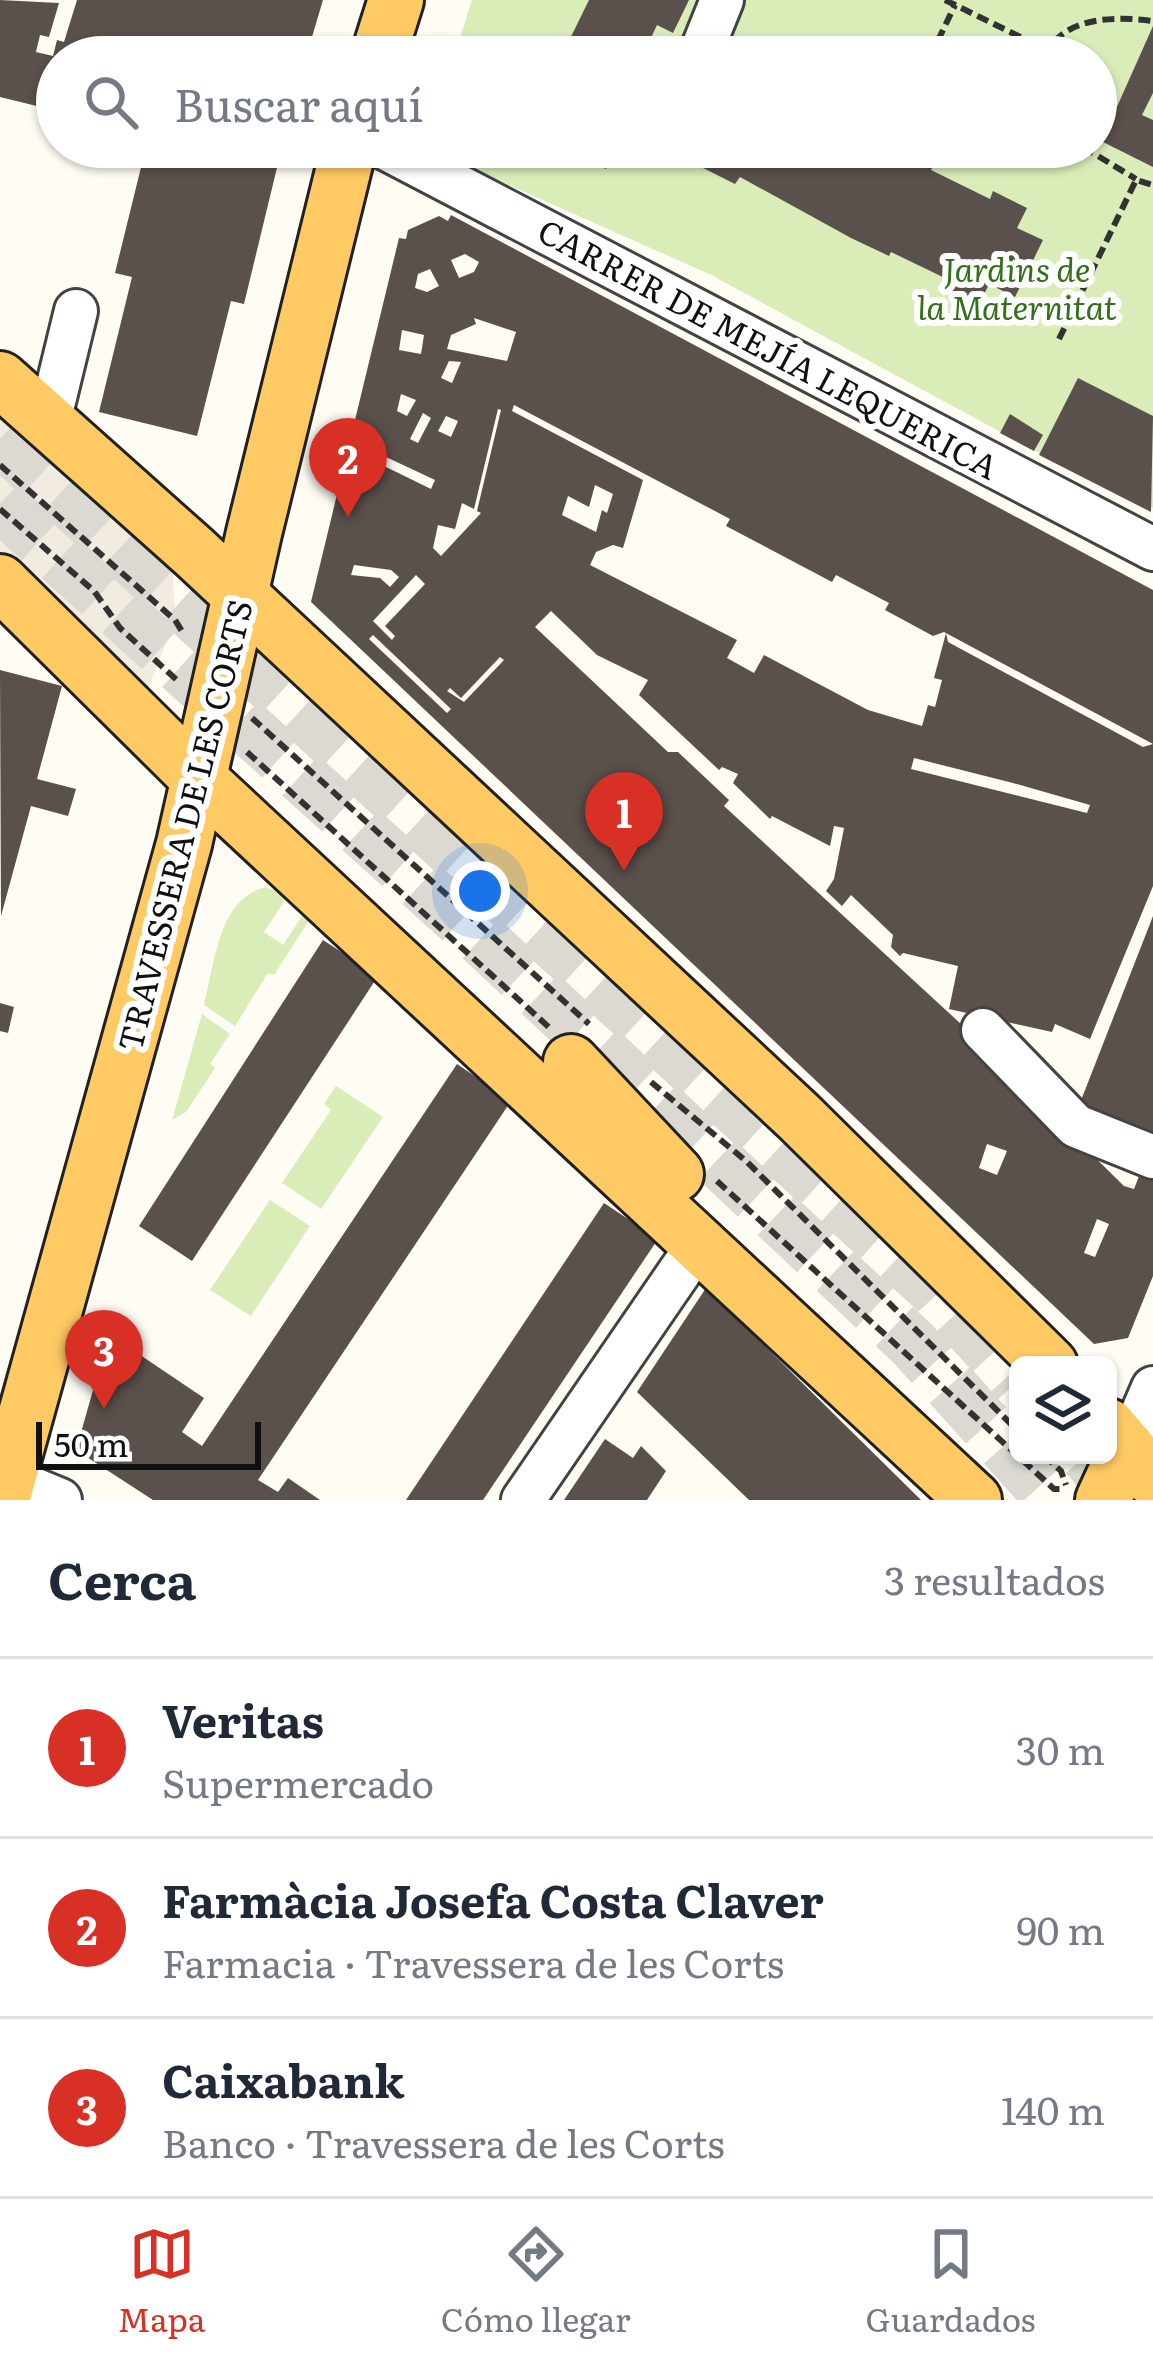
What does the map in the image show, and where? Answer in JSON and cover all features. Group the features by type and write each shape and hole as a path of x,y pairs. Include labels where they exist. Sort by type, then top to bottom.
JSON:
{"main road":[{"path":"384,36 396,0"},
{"name":"TRAVESSERA DE LES CORTS","path":"6,1490 184,844 345,168"},
{"path":"0,380 240,595 800,1117 1041,1356"},
{"path":"0,582 198,778 958,1486"},
{"path":"572,1062 888,1398 958,1486"},
{"path":"1085,1494 1129,1451"}],"street":[{"path":"707,36 722,0"},
{"name":"CARRER DE MEJÍA LEQUERICA","path":"423,168 1153,549"},
{"path":"48,425 76,311"},
{"path":"983,1030 1076,1126 1153,1157"},
{"path":"523,1500 687,1261 697,1239"},
{"path":"1129,1451 1153,1388"},
{"path":"6,1490 60,1500"}],"path":[{"path":"945,0 1013,36"},
{"path":"940,36 955,5"},
{"path":"1062,36 1067,30 1104,20 1153,20"},
{"path":"1117,168 1153,185"},
{"path":"1059,339 1136,180"},
{"path":"0,465 175,620 183,633"},
{"path":"0,508 94,591 120,628 172,674"},
{"path":"1054,1464 1085,1494"}],"green space":[{"name":"Jardins de la Maternitat","path":"472,0 1153,0 1153,508 1041,454 711,275 472,168 1117,168 1117,36 461,36"},
{"path":"265,887 289,894 264,932 283,945 306,910 312,916 235,1026 204,1005 228,919 249,894"},
{"path":"202,1014 230,1034 210,1064 215,1068 186,1112 172,1120"},
{"path":"336,1086 383,1117 321,1209 282,1183 331,1110 324,1104"},
{"path":"270,1200 310,1226 251,1316 210,1290"}],"shaded area":[{"path":"0,398 172,555 175,620 147,692 0,554"}],"building":[{"path":"0,0 59,3 49,36 36,36 36,106 0,97"},
{"path":"77,0 323,0 312,36 66,36"},
{"path":"589,0 689,0 673,33 657,25 652,36 571,36"},
{"path":"1153,26 1153,93 1142,115 1153,120 1153,167 1117,149 1117,107"},
{"path":"141,168 277,168 244,304 231,301 197,436 99,412 132,277 115,273"},
{"path":"703,168 932,168 990,199 993,191 1027,208 1017,228 1043,240 1015,297 989,284 979,305 945,288 949,280 851,238 740,177 735,184"},
{"path":"451,215 1153,590 1153,744 1153,886 1090,1039 1055,1024 1052,1032 949,1009 958,966 900,956 891,947 893,935 851,895 842,906 826,891 834,879 844,828 834,826 830,846 770,819 733,783 738,774 719,770 639,695 648,680 597,655 551,611 535,627 668,752 678,752 729,800 724,806 1011,1070 1124,1186 1134,1189 1143,1166 1153,1171 1153,1276 1128,1338 1094,1344 311,602 399,238 406,239 408,230 439,216 448,221","holes":["465,254 479,262 474,272 459,278 451,260","430,269 439,286 427,292 415,288 418,274","474,318 516,332 507,361 447,349 451,335 476,324","402,330 424,335 421,354 399,350","449,361 461,362 452,383 441,378","401,394 416,400 407,416 397,411","514,405 730,519 726,526 832,582 836,575 889,603 885,610 933,636 946,633 934,678 942,680 935,707 928,705 922,726 868,710 764,655 754,673 727,658 737,640 590,565 596,552 613,545 623,548 643,480 512,411","501,410 477,511 481,513 441,556 433,548 438,525 455,529 462,503 474,509","423,413 431,418 418,443 410,439","446,416 458,421 451,437 438,431","386,457 435,480 431,489 382,465","595,485 613,494 596,532 562,515 568,496 589,507","354,565 391,570 399,577 390,587 380,578 351,575","416,575 425,584 385,626 395,636 392,640 373,621","946,633 1153,744 1143,747 948,642","373,635 451,709 447,713 369,639","500,657 504,660 464,702 447,691 450,688 461,698","914,758 1090,805 1087,813 911,769","987,1144 1007,1151 997,1175 979,1168","1097,1219 1109,1224 1095,1257 1084,1253"]},
{"path":"1078,378 1153,416 1151,512 1039,455"},
{"path":"1010,414 1043,435 1034,451 1000,433"},
{"path":"0,670 62,686 37,779 76,789 68,816 31,806 1,916"},
{"path":"1153,916 1153,1138 1078,1108"},
{"path":"323,940 378,976 192,1261 139,1226"},
{"path":"0,1003 14,1007 8,1033 0,1031"},
{"path":"457,1064 511,1101 258,1480 278,1492 288,1478 320,1500 153,1500 76,1450 109,1334 204,1398 182,1432 202,1446"},
{"path":"604,1203 658,1239 483,1500 406,1500"},
{"path":"706,1288 921,1500 749,1500 637,1392"},
{"path":"605,1439 633,1458 641,1446 666,1471 647,1500 564,1500"}],"tunnel":[{"path":"0,439 933,1288 1009,1371"},
{"path":"0,504 490,947 913,1344 1053,1500"},
{"path":"1094,1464 1126,1500"}],"place":[{"name":"Farmàcia Josefa Costa Claver","path":"348,517"},
{"name":"Veritas","path":"624,871"},
{"name":"Caixabank","path":"104,1409"}]}
